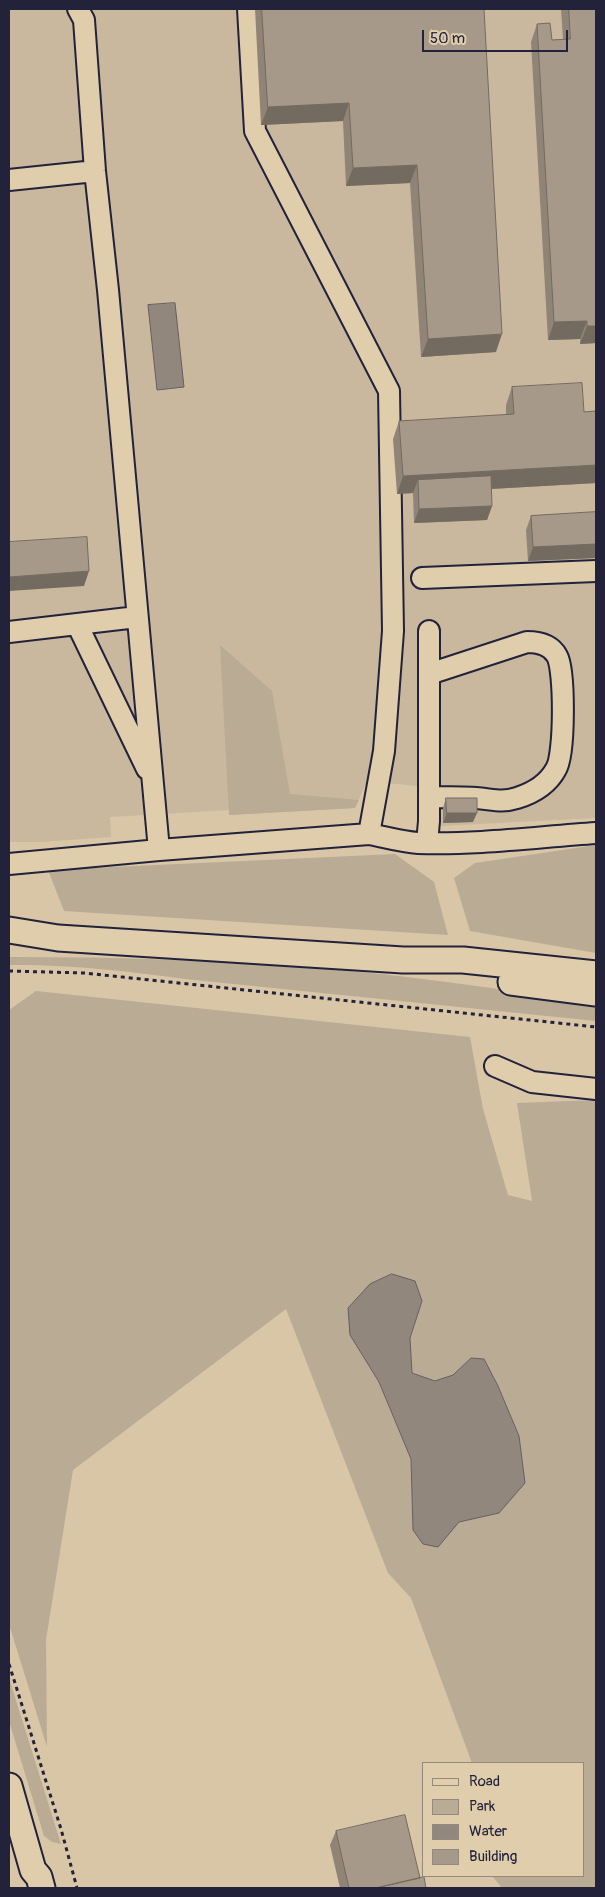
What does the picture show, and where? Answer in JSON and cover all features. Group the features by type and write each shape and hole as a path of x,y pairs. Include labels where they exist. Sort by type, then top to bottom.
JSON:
{"main road":[{"path":"9,930 58,938 403,960 463,960 596,974"},
{"path":"9,946 58,938"},
{"path":"403,960 463,975 596,993"},
{"path":"9,1786 36,1883"}],"lane":[{"path":"78,9 84,20 94,171 108,290 159,850"},
{"path":"248,9 254,131 389,391 393,631 384,751 369,834"},
{"path":"9,180 94,171"},
{"path":"422,578 596,571"},
{"path":"9,632 137,617"},
{"path":"77,624 152,781"},
{"path":"427,843 430,797 429,631"},
{"path":"429,674 527,642 536,642 543,644 556,654 563,678 561,754 558,767 548,782 517,798 500,802 477,798 430,797"},
{"path":"9,864 369,834 402,841 427,843 596,833"},
{"path":"495,1066 532,1082 596,1089"}],"path":[{"path":"9,972 84,973 596,1027"},
{"path":"9,1664 61,1829 77,1888"}],"shaded area":[{"path":"9,9 596,9 596,818 440,826 419,816 417,786 367,781 355,808 229,815 229,810 110,817 111,837 42,842 9,842"}],"green space":[{"path":"220,645 272,691 290,794 359,800 355,808 229,815"},
{"path":"596,845 596,953 470,931 454,878 475,863"},
{"path":"395,854 434,882 448,935 64,911 48,870"},
{"path":"9,957 200,961 277,965 385,975 596,1003 596,1021 141,973 53,966 9,965"},
{"path":"36,991 470,1037 483,1109 508,1195 532,1201 517,1103 596,1100 596,1888 502,1888 493,1877 585,1877 585,1762 472,1762 411,1598 388,1573 286,1309 73,1470 46,1640 47,1747 9,1624 9,1010","holes":["422,1301 410,1338 412,1373 435,1381 453,1375 471,1358 484,1359 498,1386 519,1436 524,1483 499,1513 413,1530 411,1459 379,1382 350,1335"]},
{"path":"9,1678 61,1844 52,1842 44,1836 9,1721"}],"water":[{"path":"175,303 184,387 157,390 148,305"},
{"path":"392,1274 415,1281 422,1301 410,1338 412,1373 435,1381 453,1375 471,1358 484,1359 498,1386 519,1436 525,1483 499,1513 459,1522 438,1547 423,1544 413,1530 411,1459 379,1382 350,1335 348,1308 370,1284"}],"building":[{"path":"262,9 484,9 502,334 428,339 417,165 353,168 349,103 268,107"},
{"path":"569,9 596,9 596,326 587,326 587,321 554,322 537,24 550,23 552,40 570,39"},
{"path":"582,383 584,412 596,411 596,465 403,476 399,421 514,414 512,387"},
{"path":"491,476 492,506 419,509 418,480"},
{"path":"596,512 596,544 533,547 531,516"},
{"path":"87,537 89,571 9,577 9,542"},
{"path":"446,798 477,798 477,813 447,813"},
{"path":"405,1815 420,1878 376,1888 349,1888 336,1831"},
{"path":"424,1877 426,1888 376,1888"}]}
